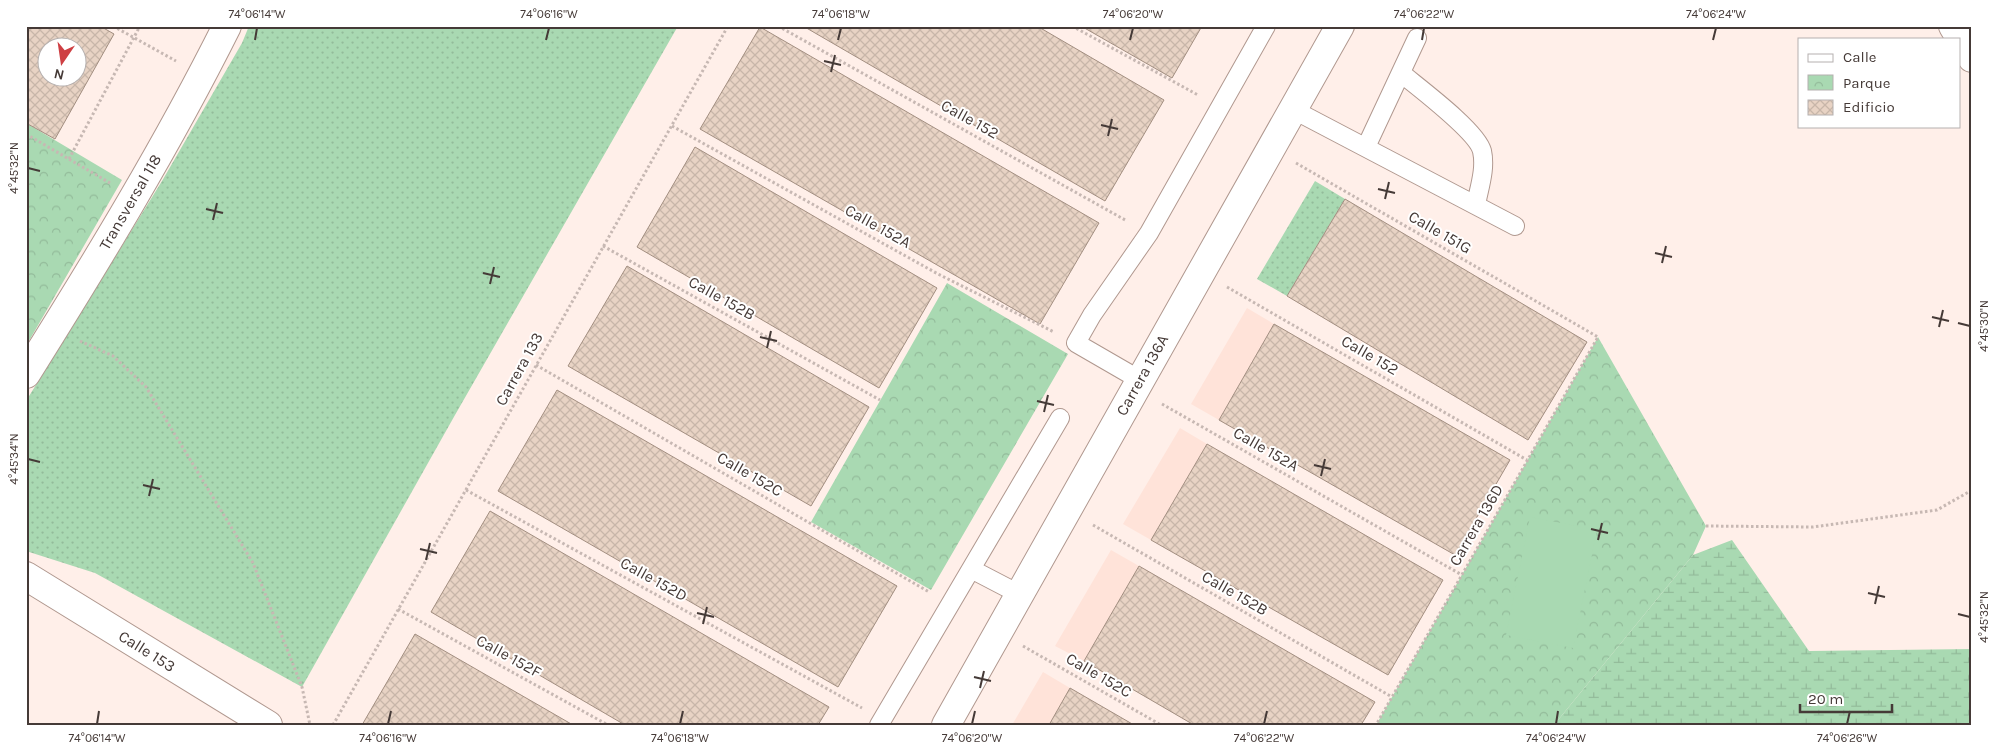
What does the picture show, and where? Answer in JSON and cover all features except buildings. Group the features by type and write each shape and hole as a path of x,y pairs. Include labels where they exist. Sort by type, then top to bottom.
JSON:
{"street":[{"name":"Transversal 118","path":"26,374 134,197 203,75 227,26"},
{"name":"Carrera 136A","path":"946,725 1340,26"},
{"path":"1954,26 1972,58"},
{"name":"Calle 153","path":"26,576 268,725"}],"lane":[{"path":"1137,384 1076,343 1092,316 1150,233 1266,26"},
{"path":"1366,147 1417,38"},
{"path":"1401,73 1471,133 1481,149 1483,166 1476,205"},
{"path":"1292,109 1515,226"},
{"path":"881,722 1060,418"},
{"path":"971,569 1019,594"}],"path":[{"path":"113,26 203,75"},
{"path":"69,159 140,26"},
{"name":"Carrera 133","path":"333,725 728,26"},
{"name":"Calle 152","path":"778,26 1150,233"},
{"path":"1072,26 1221,107"},
{"name":"Calle 152A","path":"672,126 938,274 1076,343"},
{"path":"26,134 134,197"},
{"name":"Calle 151G","path":"1270,148 1598,337"},
{"name":"Calle 152B","path":"604,246 880,400"},
{"name":"Calle 152","path":"1200,272 1527,460"},
{"path":"54,329 113,356 146,387 253,562 302,687 310,725"},
{"name":"Carrera 136D","path":"1376,725 1598,337"},
{"name":"Calle 152C","path":"536,365 951,604"},
{"name":"Calle 152A","path":"1137,384 1462,575"},
{"name":"Calle 152D","path":"466,490 881,722"},
{"path":"1706,526 1813,527 1937,510 1972,490"},
{"name":"Calle 152B","path":"1067,510 1392,697"},
{"name":"Calle 152F","path":"398,609 608,725"},
{"name":"Calle 152C","path":"999,632 1161,725"}],"shaded area":[{"path":"1247,308 1274,324 1219,420 1191,404"},
{"path":"1180,428 1207,444 1151,540 1123,524"},
{"path":"1111,550 1139,566 1084,661 1055,646"},
{"path":"1043,672 1070,688 1049,725 1012,725"}],"green space":[{"path":"249,26 678,26 302,687 95,573 26,551 26,401 162,181 242,43"},
{"path":"26,123 122,180 26,346"},
{"path":"1315,181 1345,199 1287,296 1257,279"},
{"path":"947,283 1068,354 931,590 811,522"},
{"path":"1598,337 1706,526 1693,555 1554,725 1376,725"},
{"path":"1530,517 1597,530 1573,648 1506,635"},
{"path":"1732,540 1809,651 1972,649 1972,725 1554,725 1693,555"}]}
